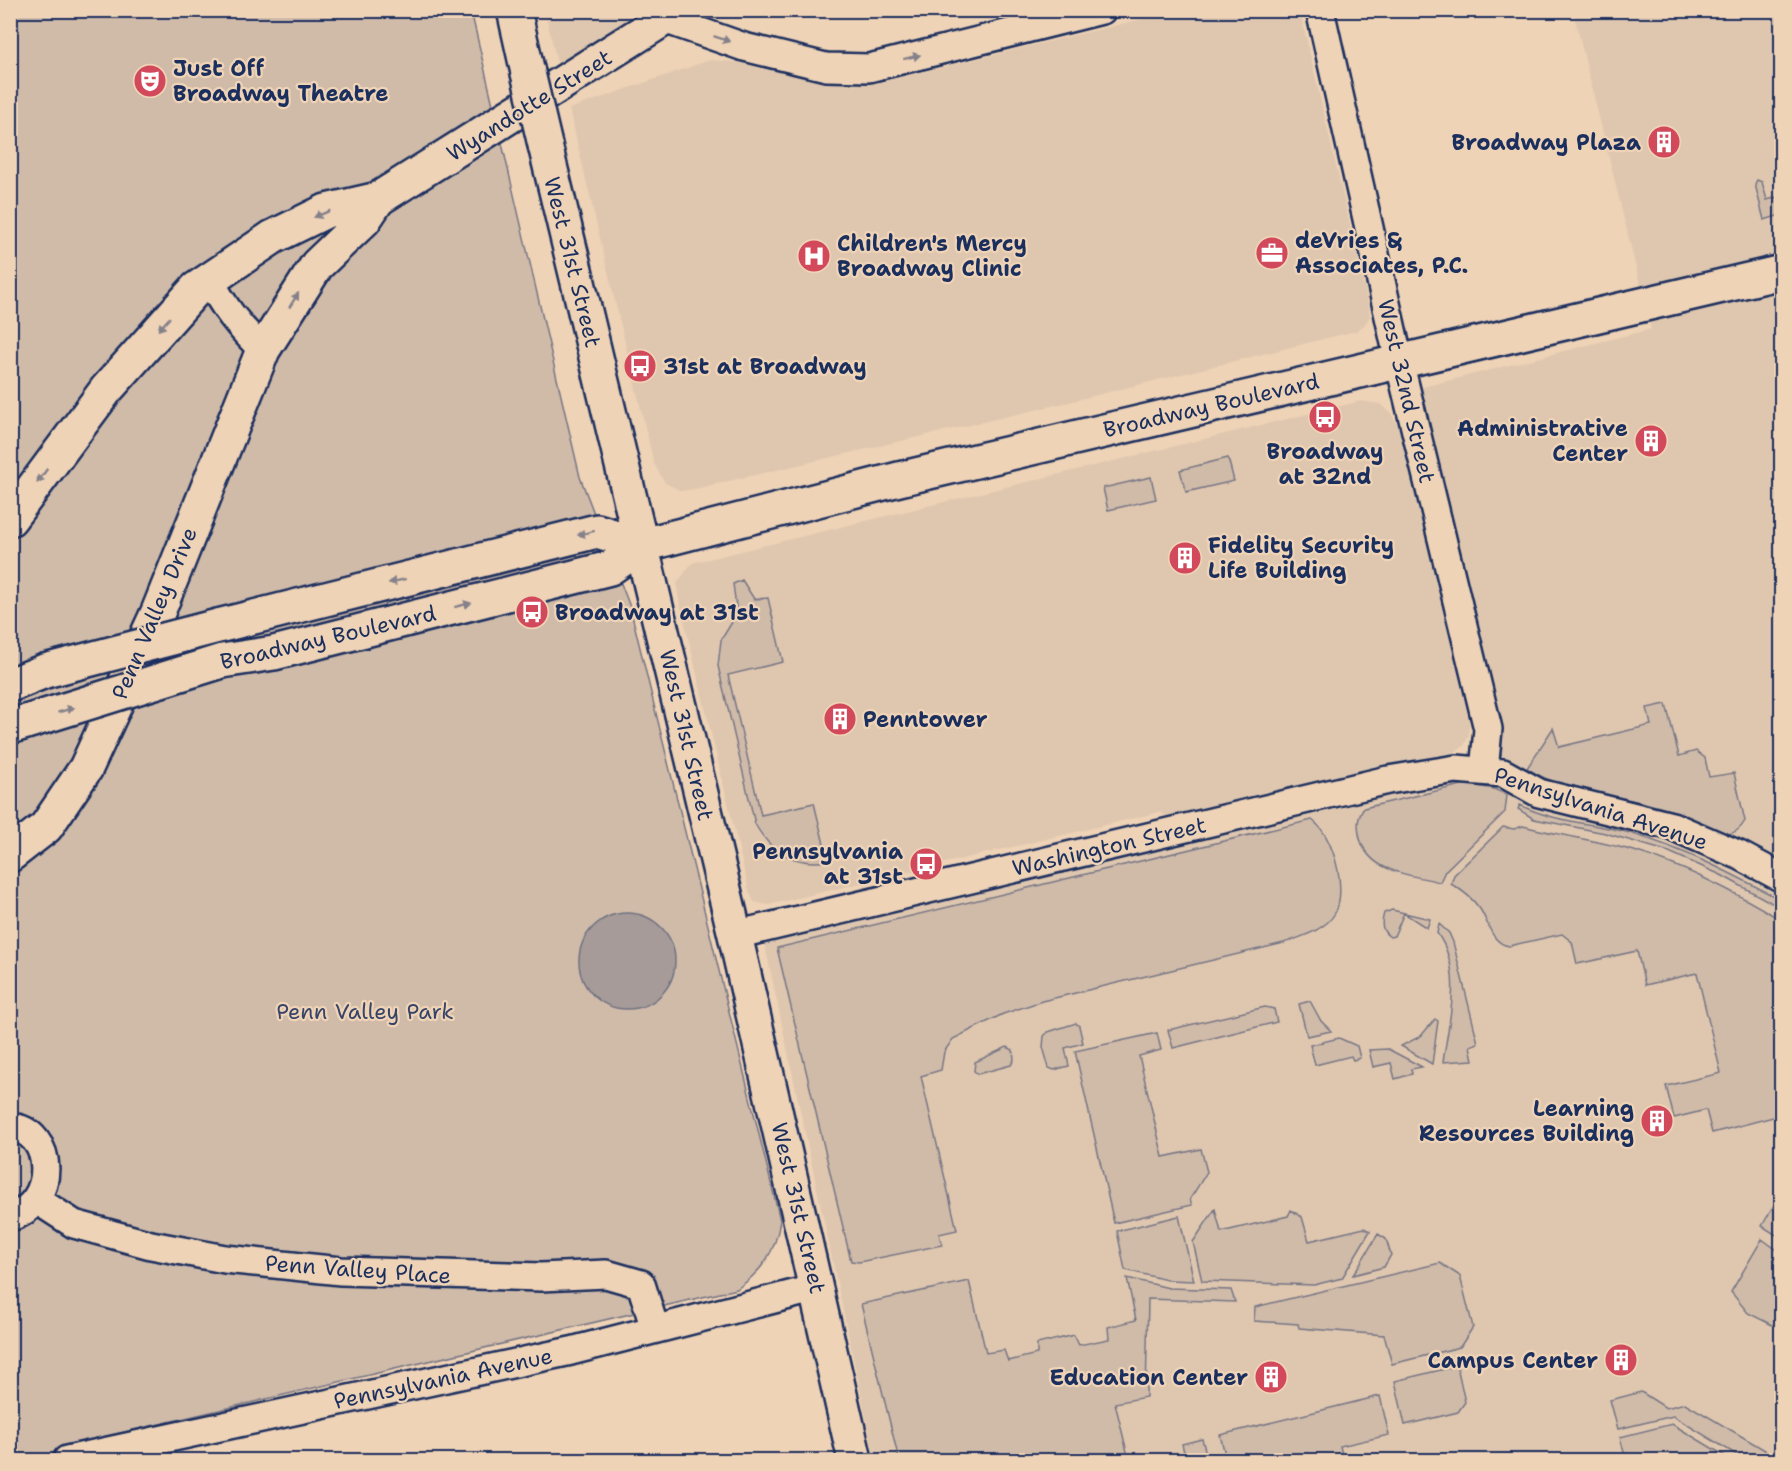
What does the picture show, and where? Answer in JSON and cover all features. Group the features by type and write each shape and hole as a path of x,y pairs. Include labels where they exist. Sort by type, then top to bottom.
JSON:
{"main road":[{"name":"West 31st Street","path":"514,10 818,1288 855,1461"},
{"name":"Wyandotte Street","path":"378,199 673,15"},
{"path":"10,519 106,390 196,289 209,278 273,237 326,211 378,199"},
{"name":"Penn Valley Drive","path":"10,855 46,827 86,768 158,612 263,350 317,265 364,219 378,199"},
{"name":"Broadway Boulevard","path":"10,727 222,661 274,652 610,568 642,545 899,478 1782,272"},
{"name":"Broadway Boulevard","path":"10,685 45,671 597,531 642,545"}],"street":[{"path":"673,15 744,46 826,67 869,68 1102,10"},
{"name":"West 32nd Street","path":"1320,10 1399,361 1488,729 1484,771"},
{"path":"209,278 221,303 240,328 263,350"},
{"name":"Washington Street","path":"735,935 1388,780 1456,769 1484,771"},
{"name":"Pennsylvania Avenue","path":"1484,771 1503,773 1539,793 1672,826 1739,855 1782,878"},
{"path":"10,1127 30,1136 41,1150 46,1168 44,1187 37,1200 19,1214 10,1216"},
{"name":"Penn Valley Place","path":"37,1200 74,1224 151,1245 225,1259 341,1271 541,1277 606,1274 641,1284 655,1329"},
{"name":"Pennsylvania Avenue","path":"67,1461 215,1426 571,1351 818,1288"}],"shaded area":[{"path":"545,11 646,11 571,65 558,67"},
{"path":"1175,11 1300,11 1369,306 1370,317 1364,325 1356,331 1061,404 695,489 681,491 665,483 654,464 569,109 710,60 759,64 823,82 855,84 881,82"},
{"path":"1573,11 1781,11 1781,1460 875,1460 764,941 1395,789 1460,779 1489,784 1419,388 1651,329"},
{"path":"1361,401 1380,404 1391,413 1400,429 1469,721 1469,735 1464,746 1454,753 1178,818 1167,817 1160,812 768,905 754,902 749,891 678,596 677,583 692,563"},
{"path":"627,913 645,916 661,927 672,943 675,961 672,979 661,995 645,1006 627,1009 609,1006 593,995 582,979 579,961 582,943 593,927 609,916"}],"green space":[{"name":"Penn Valley Park","path":"10,11 471,11 580,477 630,607 780,1220 775,1242 766,1260 754,1275 737,1289 99,1438 104,1460 11,1460"},
{"path":"1757,180 1762,182 1767,200 1781,196 1781,215 1764,220 1755,184"},
{"path":"1228,458 1234,481 1186,492 1180,470"},
{"path":"1151,477 1156,499 1108,510 1103,488"},
{"path":"742,580 754,599 768,598 783,662 728,675 761,815 814,803 828,861 804,861 785,855 768,843 755,824 718,666 721,640 737,614 733,584"},
{"path":"1666,704 1679,756 1696,751 1705,758 1709,777 1734,773 1745,821 1736,831 1728,834 1722,833 1654,805 1560,784 1527,768 1553,728 1559,747 1651,725 1647,708"},
{"path":"1466,784 1494,789 1507,795 1505,812 1445,871 1440,882 1390,870 1370,857 1363,847 1358,823 1364,808"},
{"path":"1520,805 1560,819 1630,833 1689,854 1781,900 1781,908 1721,875 1669,852 1605,833 1534,819 1518,809"},
{"path":"1312,820 1326,837 1339,877 1339,903 1335,913 1326,924 1284,943 1042,1001 1003,1014 953,1039 944,1052 941,1070 921,1076 957,1230 939,1234 942,1245 859,1262 851,1261 777,948"},
{"path":"1523,826 1617,846 1651,856 1708,880 1781,920 1781,1115 1712,1133 1706,1110 1674,1118 1666,1086 1721,1073 1697,973 1645,985 1637,951 1577,964 1572,942 1562,934 1509,946 1494,937 1477,905 1451,884 1454,875 1503,827 1514,829"},
{"path":"1392,910 1430,919 1427,928 1404,913 1394,936 1390,937 1383,929 1382,920 1384,913"},
{"path":"1439,924 1449,933 1453,942 1478,1043 1470,1046 1473,1060 1443,1062 1451,1012 1452,979 1450,963 1437,933"},
{"path":"1310,1001 1321,1021 1331,1031 1307,1036 1299,1004"},
{"path":"1265,1007 1274,1009 1277,1022 1173,1048 1168,1030"},
{"path":"1435,1019 1438,1021 1432,1064 1401,1046 1421,1036"},
{"path":"1076,1023 1079,1026 1083,1043 1065,1048 1069,1066 1054,1070 1049,1068 1043,1047 1044,1036 1048,1032"},
{"path":"1157,1033 1161,1050 1139,1056 1163,1157 1201,1149 1207,1172 1190,1199 1192,1205 1114,1223 1075,1051"},
{"path":"1339,1038 1357,1046 1360,1058 1353,1060 1351,1056 1315,1065 1310,1045"},
{"path":"1007,1047 1013,1050 1014,1060 1011,1065 978,1074 974,1071 975,1062"},
{"path":"1388,1049 1422,1067 1411,1069 1412,1074 1395,1079 1391,1063 1373,1067 1369,1050"},
{"path":"1781,1193 1782,1238 1762,1226"},
{"path":"1215,1209 1221,1232 1288,1216 1291,1210 1302,1217 1309,1241 1364,1228 1370,1231 1342,1278 1314,1285 1202,1281 1193,1242"},
{"path":"1179,1216 1194,1281 1167,1280 1125,1270 1117,1231"},
{"path":"1378,1234 1386,1239 1391,1255 1384,1267 1353,1275"},
{"path":"1762,1239 1781,1253 1781,1323 1774,1326 1748,1313 1731,1292"},
{"path":"1440,1263 1460,1276 1473,1327 1460,1347 1392,1364 1384,1335 1299,1328 1298,1324 1254,1321 1255,1307"},
{"path":"1127,1278 1169,1288 1231,1290 1235,1302 1148,1299 1146,1397 1115,1403 1129,1460 899,1460 861,1304 969,1281 986,1353 1004,1350 1008,1361 1037,1354 1037,1344 1074,1335 1079,1345 1109,1339 1108,1327 1136,1320"},
{"path":"1457,1366 1465,1402 1458,1412 1405,1425 1395,1381"},
{"path":"1641,1392 1666,1408 1685,1403 1765,1450 1767,1460 1745,1460 1673,1416 1618,1429 1610,1400"},
{"path":"1380,1396 1389,1435 1340,1446 1343,1459 1215,1460 1226,1458 1220,1435"},
{"path":"1672,1424 1732,1460 1626,1460 1620,1437"},
{"path":"1202,1439 1208,1460 1186,1460 1182,1444"}],"place":[{"name":"Just Off Broadway Theatre","path":"150,81"},
{"name":"Broadway Plaza","path":"1664,142"},
{"name":"deVries & Associates, P.C.","path":"1272,253"},
{"name":"Children's Mercy Broadway Clinic","path":"814,256"},
{"name":"31st at Broadway","path":"640,366"},
{"name":"Broadway at 32nd","path":"1325,417"},
{"name":"Administrative Center","path":"1651,441"},
{"name":"Fidelity Security Life Building","path":"1185,558"},
{"name":"Broadway at 31st","path":"532,612"},
{"name":"Penntower","path":"840,719"},
{"name":"Pennsylvania at 31st","path":"926,864"},
{"name":"Learning Resources Building","path":"1657,1121"},
{"name":"Campus Center","path":"1621,1360"},
{"name":"Education Center","path":"1271,1377"}]}
